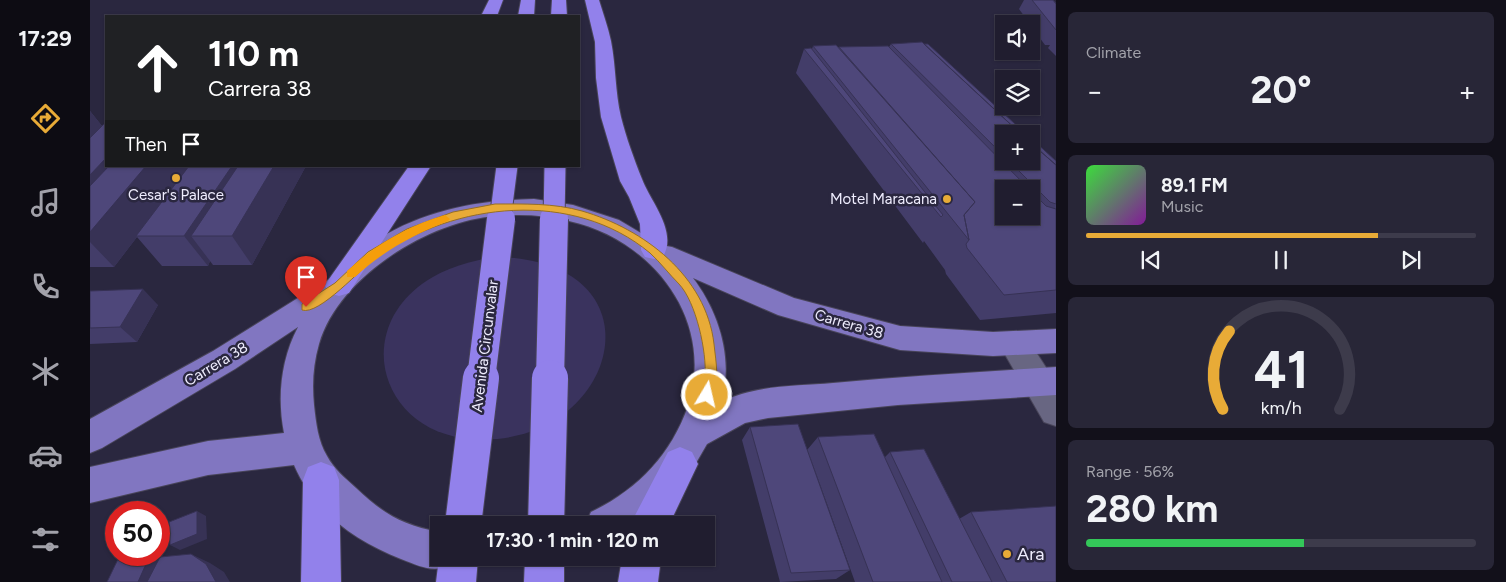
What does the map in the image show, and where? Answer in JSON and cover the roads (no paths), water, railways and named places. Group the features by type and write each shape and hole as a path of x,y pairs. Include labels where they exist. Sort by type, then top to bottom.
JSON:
{"highway":[{"path":"489,15 496,0"},
{"path":"526,15 528,0"},
{"path":"559,0 559,15"},
{"path":"592,0 603,42 605,78 612,117 631,182 641,197 652,224 654,250"},
{"path":"339,286 419,167"},
{"name":"Avenida Circunvalar","path":"464,516 507,167"},
{"path":"546,516 555,167"},
{"path":"654,516 680,464"},
{"path":"320,582 321,480"},
{"path":"456,582 458,566"},
{"path":"544,582 545,566"},
{"path":"638,582 641,566"}],"main road":[{"path":"430,550 425,550 364,522 321,480 304,447 295,403 299,360 314,320 339,286 372,255 411,231 453,216 495,208 538,207 580,214 619,228 654,250 686,284 706,327 712,377 698,432 680,464 634,510 622,516"},
{"name":"Carrera 38","path":"654,250 788,307 900,338 1014,344 1056,342"},
{"name":"Carrera 38","path":"90,437 224,360 339,286"},
{"path":"698,432 738,410 768,403 898,391 1047,382"},
{"path":"90,485 208,458 304,447"}],"street":[{"path":"1014,344 1047,382 1056,411"}],"place":[{"name":"Cesar's Palace","path":"176,178"},
{"name":"Motel Maracana","path":"947,199"},
{"name":"Ara","path":"1007,554"}]}
